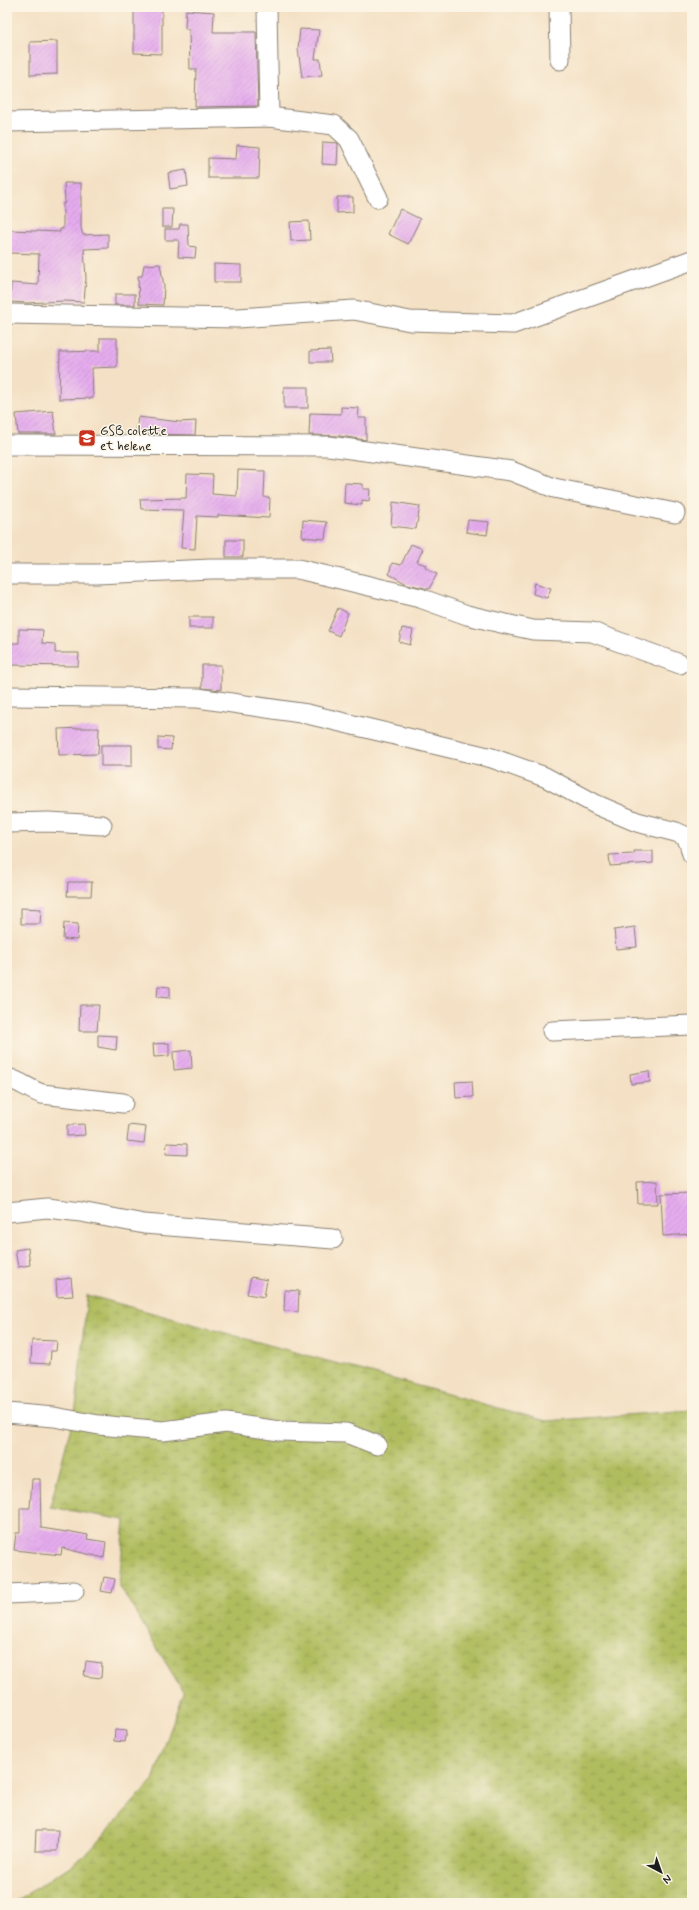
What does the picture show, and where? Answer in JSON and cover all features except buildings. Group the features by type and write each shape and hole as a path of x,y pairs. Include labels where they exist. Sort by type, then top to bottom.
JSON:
{"street":[{"path":"267,7 269,117"},
{"path":"559,7 560,60"},
{"path":"7,122 269,117 334,125 349,139 378,198"},
{"path":"7,314 238,318 354,310 410,321 513,324 692,260"},
{"path":"7,445 329,446 492,470 511,471 554,488 675,513"},
{"path":"7,574 97,574 218,569 298,569 420,598 467,615 514,626 533,630 592,632 680,664"},
{"path":"7,696 198,698 307,714 492,758 545,777 597,805 659,829 676,832 685,836 692,854"},
{"path":"7,823 48,822 102,825"},
{"path":"552,1031 692,1025"},
{"path":"7,1078 18,1081 33,1091 42,1094 123,1103"},
{"path":"7,1212 47,1208 81,1212 144,1224 333,1238"},
{"path":"7,1414 54,1417 99,1425 163,1431 226,1423 279,1431 346,1433 378,1445"},
{"path":"7,1594 74,1591"}],"green space":[{"path":"87,1295 546,1421 692,1410 692,1903 13,1903 84,1857 153,1780 184,1693 119,1585 125,1520 50,1507 76,1407"}],"place":[{"name":"GSB colette et helene","path":"87,438"}]}
